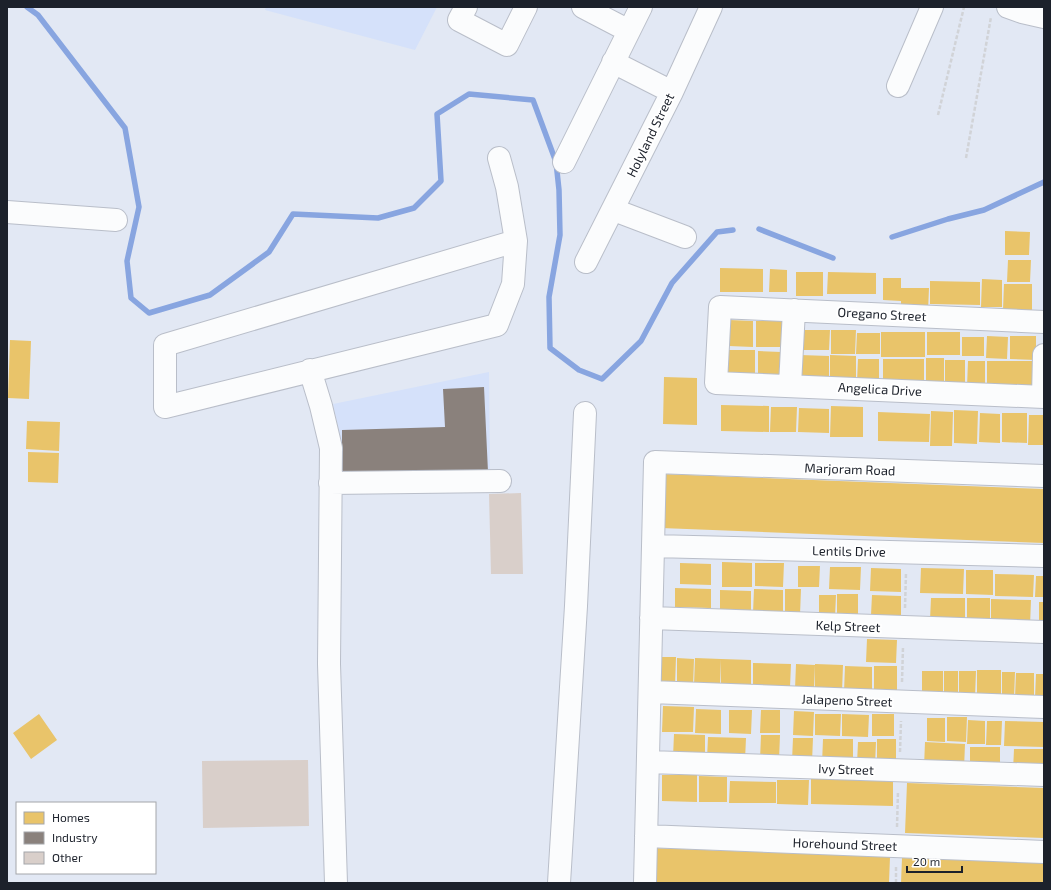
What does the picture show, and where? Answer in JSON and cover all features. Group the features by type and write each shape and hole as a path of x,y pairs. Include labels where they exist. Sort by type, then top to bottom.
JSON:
{"street":[{"path":"466,7 460,20 507,45 526,7"},
{"path":"583,7 629,31"},
{"path":"564,162 640,7"},
{"name":"Holyland Street","path":"586,262 614,210 672,92 711,7"},
{"path":"898,86 932,7"},
{"path":"1000,11 1022,12 1044,18"},
{"path":"613,62 672,92"},
{"path":"499,158 507,187 516,240 513,284 497,325 165,407 165,345 516,240"},
{"path":"614,210 685,237"},
{"path":"7,212 116,220"},
{"name":"Oregano Street","path":"716,383 720,307 1044,322"},
{"path":"790,385 794,310"},
{"path":"1044,355 1044,397"},
{"path":"310,370 321,406 331,448 329,664 336,883"},
{"name":"Angelica Drive","path":"716,383 1044,397"},
{"path":"559,883 576,606 585,413"},
{"name":"Marjoram Road","path":"653,546 655,462 1044,476"},
{"path":"330,483 500,481"},
{"path":"645,883 653,546"},
{"name":"Lentils Drive","path":"653,546 1044,556"},
{"name":"Kelp Street","path":"651,618 1044,632"},
{"name":"Jalapeno Street","path":"650,692 1044,707"},
{"name":"Ivy Street","path":"648,762 1044,775"},
{"name":"Horehound Street","path":"646,836 1044,852"}],"path":[{"path":"938,115 964,7"},
{"path":"966,158 1000,11"}],"shaded area":[{"path":"266,7 437,7 415,50 265,10"},
{"path":"489,372 490,474 341,478 342,445 333,404"}],"building: Homes":[{"path":"1005,231 1030,232 1029,255 1005,255"},
{"path":"1008,260 1031,260 1030,282 1007,282"},
{"path":"720,268 763,269 763,292 720,292"},
{"path":"770,269 787,270 787,292 769,292"},
{"path":"796,272 823,272 823,296 796,296"},
{"path":"828,272 876,273 876,294 827,294"},
{"path":"883,278 901,278 901,301 883,300"},
{"path":"982,279 1002,280 1002,307 981,307"},
{"path":"930,281 980,282 980,305 930,304"},
{"path":"1004,284 1032,284 1032,311 1003,310"},
{"path":"901,288 929,288 928,311 901,311"},
{"path":"729,320 753,321 753,347 729,346"},
{"path":"756,321 782,321 782,347 756,347"},
{"path":"799,330 830,330 829,350 799,350"},
{"path":"831,330 856,330 855,354 831,354"},
{"path":"881,332 925,332 925,357 881,357"},
{"path":"927,332 960,332 960,355 927,355"},
{"path":"857,333 880,333 880,354 856,354"},
{"path":"987,336 1008,337 1007,359 986,358"},
{"path":"1010,336 1036,336 1036,360 1010,359"},
{"path":"962,337 984,337 984,356 962,356"},
{"path":"10,340 31,341 29,399 8,398"},
{"path":"728,350 755,350 755,381 728,381"},
{"path":"758,351 781,352 781,381 758,381"},
{"path":"800,355 829,356 829,384 799,384"},
{"path":"830,355 856,356 856,383 830,382"},
{"path":"926,358 944,358 944,383 926,383"},
{"path":"858,359 879,359 879,382 857,382"},
{"path":"883,359 924,359 924,383 883,383"},
{"path":"945,360 965,360 965,387 945,387"},
{"path":"968,361 985,361 985,387 967,387"},
{"path":"987,361 1035,361 1035,390 987,389"},
{"path":"664,377 697,378 697,425 663,424"},
{"path":"721,405 769,406 769,432 721,431"},
{"path":"831,406 863,407 863,437 830,437"},
{"path":"771,407 797,407 796,432 770,432"},
{"path":"799,408 829,409 829,433 798,432"},
{"path":"954,410 978,411 977,444 954,443"},
{"path":"931,411 953,412 952,446 930,446"},
{"path":"878,412 930,414 929,442 878,441"},
{"path":"980,413 1000,414 1000,443 979,442"},
{"path":"1002,413 1027,413 1027,443 1002,442"},
{"path":"1029,415 1044,415 1044,445 1028,445"},
{"path":"27,421 60,422 59,451 26,449"},
{"path":"28,452 59,453 58,483 28,482"},
{"path":"663,474 1044,489 1044,543 661,528"},
{"path":"722,562 752,563 752,587 722,587"},
{"path":"680,563 711,564 711,585 680,584"},
{"path":"755,563 784,563 783,587 755,586"},
{"path":"798,566 820,566 819,587 798,587"},
{"path":"830,567 861,567 860,590 829,589"},
{"path":"871,568 901,569 901,592 870,591"},
{"path":"921,568 964,569 963,594 920,593"},
{"path":"966,570 993,570 993,595 966,594"},
{"path":"995,574 1034,575 1033,597 995,596"},
{"path":"1036,576 1044,576 1044,597 1035,597"},
{"path":"675,588 711,589 711,608 675,607"},
{"path":"754,589 783,590 783,614 753,613"},
{"path":"785,589 801,589 800,615 785,615"},
{"path":"720,590 751,591 751,612 720,612"},
{"path":"837,594 858,594 858,617 837,616"},
{"path":"819,595 836,595 835,617 819,617"},
{"path":"872,595 901,596 901,616 871,615"},
{"path":"931,598 965,598 965,621 930,620"},
{"path":"967,598 990,598 990,622 967,622"},
{"path":"991,599 1031,600 1030,626 991,625"},
{"path":"1039,602 1044,602 1044,624 1039,624"},
{"path":"867,639 897,640 896,663 866,662"},
{"path":"658,657 676,657 675,686 657,685"},
{"path":"677,658 694,659 693,687 677,687"},
{"path":"695,658 721,659 720,686 694,685"},
{"path":"721,659 751,660 751,687 721,686"},
{"path":"753,663 791,664 790,687 753,686"},
{"path":"796,664 815,665 814,690 795,689"},
{"path":"815,664 843,665 842,692 815,691"},
{"path":"845,666 872,667 872,693 844,692"},
{"path":"874,666 897,666 897,693 874,693"},
{"path":"977,670 1001,670 1001,698 977,697"},
{"path":"922,671 943,671 943,695 922,695"},
{"path":"944,671 958,671 958,697 944,697"},
{"path":"959,671 976,671 975,697 959,697"},
{"path":"1002,672 1015,672 1014,698 1002,698"},
{"path":"1016,673 1034,673 1034,697 1015,697"},
{"path":"1036,674 1044,674 1044,698 1035,698"},
{"path":"663,706 694,707 693,732 662,732"},
{"path":"696,709 721,710 721,734 695,733"},
{"path":"729,710 752,710 751,734 729,733"},
{"path":"761,710 780,710 780,733 760,733"},
{"path":"794,711 814,712 813,736 793,735"},
{"path":"39,714 57,740 31,759 13,733"},
{"path":"815,714 841,714 840,736 815,735"},
{"path":"842,714 869,715 868,737 842,736"},
{"path":"872,714 894,714 894,736 872,736"},
{"path":"947,717 967,717 966,742 947,741"},
{"path":"927,718 945,718 945,742 927,741"},
{"path":"968,720 985,721 985,744 967,744"},
{"path":"987,721 1002,721 1001,745 986,745"},
{"path":"1005,721 1044,722 1044,747 1004,746"},
{"path":"674,734 705,735 705,757 673,757"},
{"path":"761,735 780,735 779,760 760,760"},
{"path":"708,737 746,738 745,760 707,759"},
{"path":"793,738 813,738 812,762 792,761"},
{"path":"823,739 853,739 853,764 822,764"},
{"path":"877,739 896,739 896,763 877,763"},
{"path":"858,742 876,742 875,765 857,764"},
{"path":"925,742 965,744 964,769 924,767"},
{"path":"970,747 1000,747 1000,770 970,769"},
{"path":"1014,749 1044,749 1044,772 1013,771"},
{"path":"662,775 697,775 697,802 662,801"},
{"path":"699,776 727,777 727,802 699,802"},
{"path":"811,778 893,778 893,806 811,804"},
{"path":"777,780 809,780 808,805 777,804"},
{"path":"730,781 776,782 776,803 729,803"},
{"path":"907,783 1044,788 1044,838 905,833"},
{"path":"653,848 890,857 889,883 651,883"},
{"path":"902,858 1044,862 1044,883 901,883"}],"building: Industry":[{"path":"484,387 488,472 342,475 342,430 445,427 443,389"}],"building: Other":[{"path":"521,493 523,574 491,574 489,494"},
{"path":"308,760 309,826 203,828 202,761"}],"waterway":[{"path":"27,7 38,15 125,128 139,207 127,261 131,298 149,313 210,295 269,252 293,214 378,218 414,208 441,181 437,114 469,94 533,100 556,162 559,190 560,235 549,297 550,348 579,370 602,379 641,341 672,283 717,232 733,230"},
{"path":"892,237 948,219 984,210 1044,182"},
{"path":"759,229 833,258"}]}
